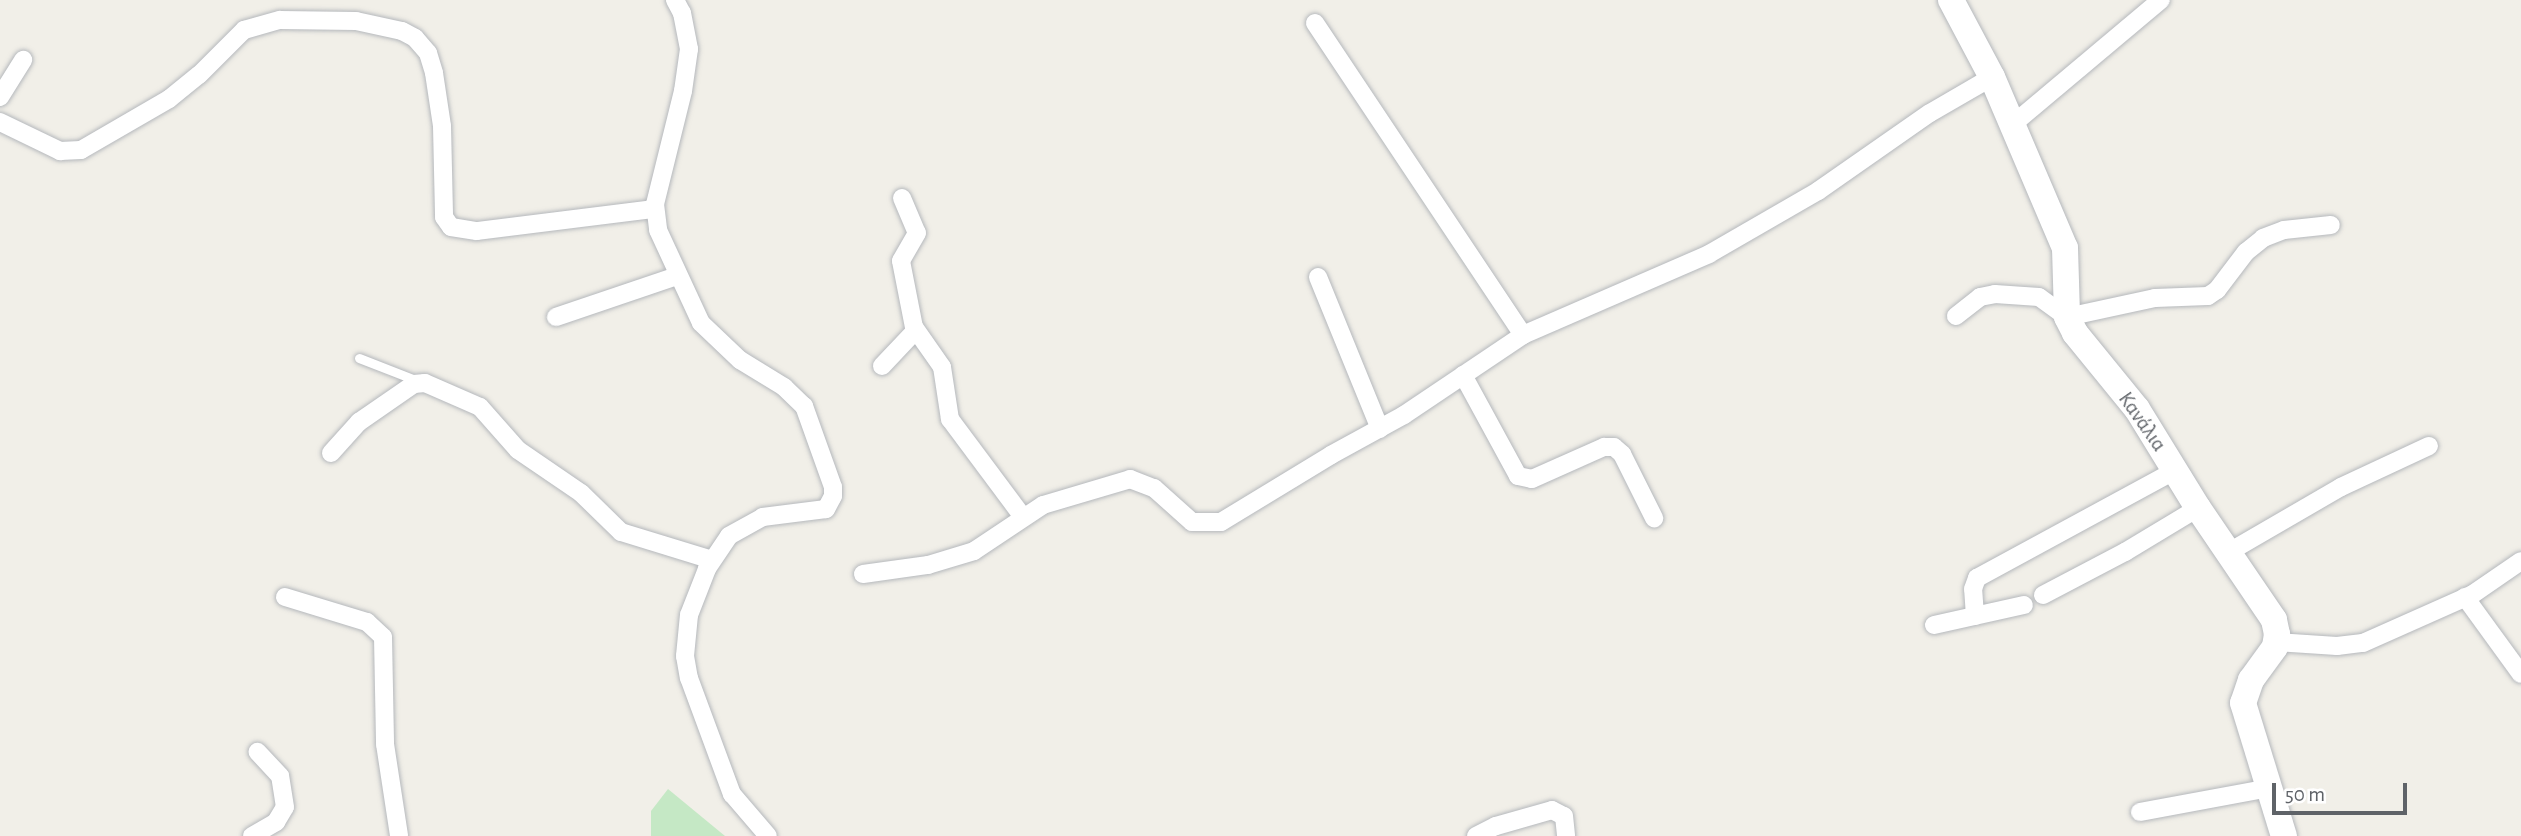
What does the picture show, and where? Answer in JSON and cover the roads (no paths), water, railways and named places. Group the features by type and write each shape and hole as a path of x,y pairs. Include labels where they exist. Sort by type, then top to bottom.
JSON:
{"main road":[{"name":"Κανάλια","path":"1951,0 1992,77 2065,248 2067,317 2082,344 2137,409 2198,508 2271,613 2276,642"},
{"path":"2276,642 2243,696 2245,715 2284,836"}],"street":[{"path":"675,0 688,36 688,61 654,209 658,230 694,311 710,333 740,360 784,387 804,406 833,487 834,496 826,509 763,517 729,537 712,560 689,615 685,656 689,678 732,794 768,836"},
{"path":"2013,124 2161,0"},
{"path":"0,122 53,149 67,152 81,150 169,99 199,75 244,30 263,23 290,19 366,23 409,34 428,52 442,126 444,217 451,227 477,231 654,209"},
{"path":"1315,23 1523,335"},
{"path":"0,97 23,60"},
{"path":"863,574 928,565 974,551 1051,501 1130,479 1154,488 1192,523 1222,522 1331,455 1380,429 1523,335 1710,254 1818,191 1937,108 1992,77"},
{"path":"902,198 917,231 901,261 915,331 942,367 950,419 1023,517"},
{"path":"1956,316 1980,297 2007,294 2039,297 2067,317 2155,298 2212,295 2246,252 2263,238 2284,230 2331,225"},
{"path":"556,317 677,276"},
{"path":"1318,277 1380,429"},
{"path":"882,366 915,331"},
{"path":"1463,375 1518,476 1532,479 1604,447 1614,447 1622,454 1654,518"},
{"path":"331,453 354,426 420,382 480,407 518,450 581,494 621,532 712,560"},
{"path":"2229,552 2342,487 2429,446"},
{"path":"1975,616 1973,584 1980,575 2174,471"},
{"path":"2043,595 2125,552 2198,508"},
{"path":"2276,642 2337,646 2363,643 2465,597 2521,561"},
{"path":"285,597 367,622 383,637 385,744 399,836"},
{"path":"2465,597 2521,674"},
{"path":"1934,625 2024,605"},
{"path":"251,836 275,822 285,807 281,776 258,752"},
{"path":"2140,812 2269,788"},
{"path":"1476,836 1496,826 1552,810 1564,816 1566,836"}],"lane":[{"path":"359,358 420,382"}]}
